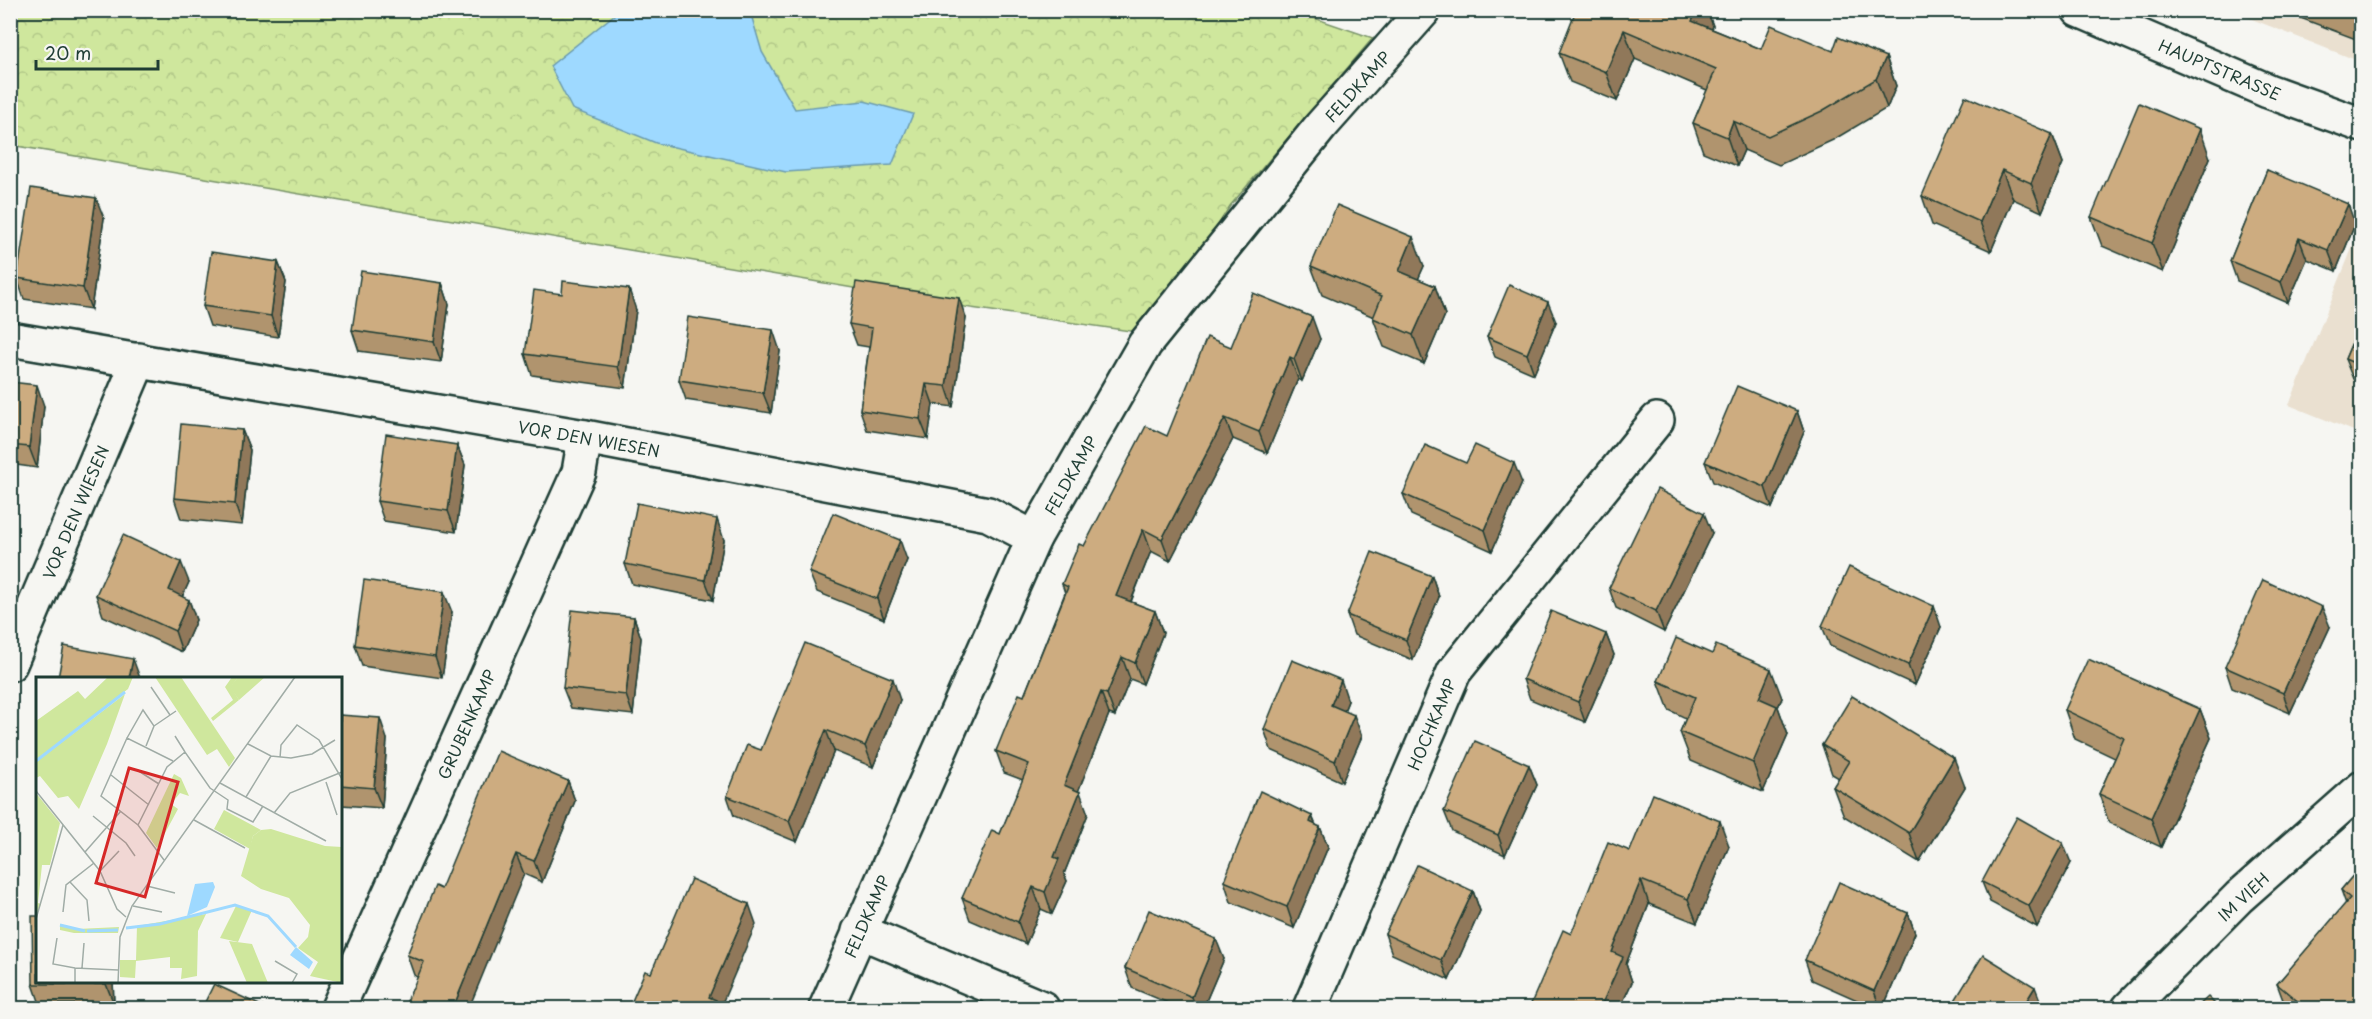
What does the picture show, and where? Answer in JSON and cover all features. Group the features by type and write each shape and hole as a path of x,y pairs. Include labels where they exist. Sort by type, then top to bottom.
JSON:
{"street":[{"name":"FELDKAMP","path":"826,1008 1034,538 1145,344 1321,126 1424,10"},
{"name":"HAUPTSTRASSE","path":"2079,10 2268,91 2361,125"},
{"name":"VOR DEN WIESEN","path":"10,339 585,437 988,514 1034,538"},
{"name":"VOR DEN WIESEN","path":"10,664 138,360"},
{"name":"HOCHKAMP","path":"1310,1008 1454,672 1658,420"},
{"name":"GRUBENKAMP","path":"338,1008 579,472 585,437"},
{"name":"IM VIEH","path":"2129,1008 2239,897 2361,788"},
{"path":"859,931 1042,1008"}],"shaded area":[{"path":"2231,11 2361,11 2361,62"},
{"path":"2361,226 2361,434 2289,405"}],"green space":[{"path":"1291,10 1373,38 1230,206 1168,304 1144,333 971,308 11,145 10,11"}],"water":[{"path":"619,11 750,11 762,52 795,109 864,101 913,114 892,165 786,172 656,143 572,109 550,66"}],"building":[{"path":"1576,10 1589,10 1597,14 1599,10 1697,10 1692,21 1761,49 1771,25 1833,51 1838,37 1886,57 1876,79 1822,111 1768,136 1733,121 1727,137 1693,123 1716,69 1624,30 1606,72 1559,53"},
{"path":"1965,96 2052,134 2031,183 2002,170 1980,222 1922,196"},
{"path":"2139,103 2200,129 2152,243 2091,217"},
{"path":"2267,170 2348,204 2328,250 2299,238 2281,282 2230,261"},
{"path":"31,188 96,198 83,288 17,278"},
{"path":"1337,205 1413,237 1399,271 1435,286 1413,335 1373,318 1382,296 1311,266"},
{"path":"211,252 278,262 271,316 203,306"},
{"path":"361,271 442,283 434,342 352,330"},
{"path":"563,281 629,289 618,367 525,354 534,290 562,294"},
{"path":"856,282 959,298 946,386 926,384 920,419 860,410 872,328 849,324"},
{"path":"1509,285 1548,302 1527,354 1487,337"},
{"path":"1253,293 1312,317 1294,359 1290,357 1259,432 1225,418 1162,539 1143,529 1116,596 1155,611 1135,663 1122,657 1107,694 1101,692 1064,785 1080,792 1054,857 1059,859 1045,892 1033,887 1018,922 962,898 992,830 1000,834 1029,764 996,751 1019,694 1024,696 1068,587 1062,584 1079,544 1084,546 1146,426 1167,436 1207,337 1231,347"},
{"path":"688,317 773,330 763,393 679,380"},
{"path":"2361,321 2361,366 2345,359"},
{"path":"10,382 37,385 29,447 10,445"},
{"path":"1737,386 1797,411 1765,487 1705,462"},
{"path":"181,424 242,430 235,504 174,498"},
{"path":"386,434 457,445 448,511 377,501"},
{"path":"1425,445 1466,463 1475,445 1514,463 1485,530 1403,494"},
{"path":"1657,489 1704,513 1656,611 1609,588"},
{"path":"637,503 717,519 705,580 625,564"},
{"path":"833,513 900,540 877,599 809,572"},
{"path":"123,535 181,562 169,590 189,600 175,631 96,595"},
{"path":"1372,552 1432,576 1406,640 1347,615"},
{"path":"1849,567 1934,606 1908,665 1822,626"},
{"path":"364,580 444,592 435,657 355,645"},
{"path":"2263,580 2322,607 2283,693 2225,667"},
{"path":"572,610 634,617 626,695 563,688"},
{"path":"1551,611 1606,634 1578,702 1523,679"},
{"path":"1676,638 1712,654 1716,645 1771,669 1759,698 1777,706 1753,763 1680,732 1695,697 1658,681"},
{"path":"805,643 893,679 865,746 826,730 789,821 727,796 747,745 761,750"},
{"path":"64,646 133,659 129,677 58,677"},
{"path":"2088,659 2200,709 2151,818 2099,794 2124,738 2065,710"},
{"path":"1292,660 1341,680 1331,705 1354,715 1335,761 1264,729"},
{"path":"1852,696 1954,758 1909,833 1833,787 1849,761 1822,745"},
{"path":"342,715 380,718 374,788 342,785"},
{"path":"1475,741 1529,765 1498,835 1444,811"},
{"path":"498,751 568,781 534,861 516,854 453,1008 404,1008 424,962 407,955 435,886 441,889"},
{"path":"1260,791 1312,816 1310,822 1320,827 1287,907 1224,881"},
{"path":"1653,794 1720,821 1688,899 1641,880 1612,952 1623,957 1600,1008 1536,1008 1530,1006 1563,930 1571,934 1608,842 1630,851"},
{"path":"2017,817 2063,843 2029,906 1982,882"},
{"path":"1417,865 1473,891 1441,960 1385,934"},
{"path":"2361,866 2361,1008 2306,1008 2277,984 2350,898 2341,890"},
{"path":"691,879 749,904 709,997 716,1000 713,1008 629,1008 645,971 651,973"},
{"path":"1839,882 1908,913 1874,991 1805,960"},
{"path":"1149,910 1216,939 1192,997 1125,968"},
{"path":"32,916 36,916 36,983 106,983 106,984 33,984"},
{"path":"1983,955 2035,987 2022,1008 1965,1008 1954,1002"},
{"path":"214,984 266,1008 202,1008"},
{"path":"2208,997 2219,1008 2196,1008"}]}
